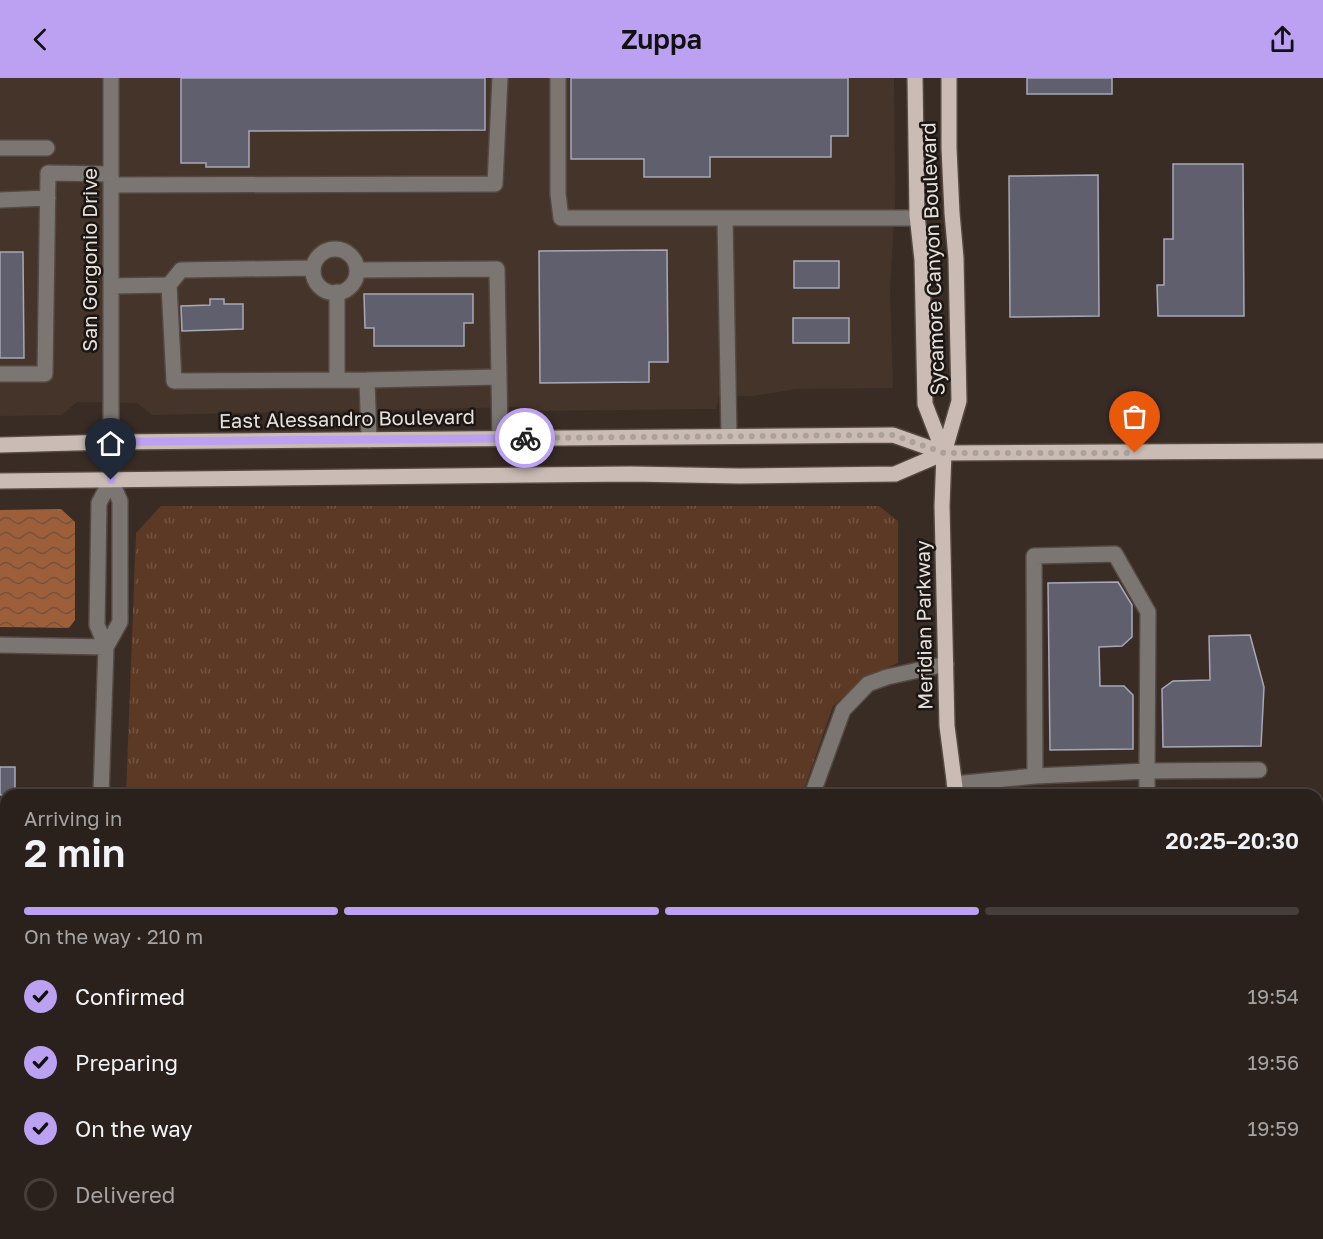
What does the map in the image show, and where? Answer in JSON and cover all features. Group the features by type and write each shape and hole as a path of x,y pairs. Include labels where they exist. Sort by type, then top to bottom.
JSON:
{"main road":[{"name":"Sycamore Canyon Boulevard","path":"915,78 925,404 944,453"},
{"name":"Sycamore Canyon Boulevard","path":"944,453 959,401 956,258 949,148 949,78"},
{"name":"East Alessandro Boulevard","path":"0,445 893,435 944,453 1318,451"},
{"name":"East Alessandro Boulevard","path":"0,481 631,474 739,476 895,474 944,453"},
{"name":"Meridian Parkway","path":"944,453 942,506 947,726 955,789"}],"street":[{"name":"San Gorgonio Drive","path":"111,78 111,480"},
{"path":"0,374 45,374 48,173 111,179 495,184 500,78"},
{"path":"558,78 558,194 561,218 918,218"},
{"path":"0,148 46,148"},
{"path":"0,200 48,198"},
{"path":"725,218 729,436"},
{"path":"332,249 346,252 352,257 357,270 349,287 338,292 325,290 319,286 313,274 313,268 320,255 332,249"},
{"path":"313,268 181,270 169,285 174,381 499,377"},
{"path":"357,270 497,269 500,438"},
{"path":"111,286 169,285"},
{"path":"337,380 338,292"},
{"path":"367,380 369,440"},
{"path":"102,789 106,647 97,625 99,503 111,480"},
{"path":"106,647 120,622 120,501 111,480"},
{"path":"1035,776 1034,556 1115,554 1148,612 1147,789"},
{"path":"0,645 106,647"},
{"path":"814,789 843,710 868,684 887,676 946,664"},
{"path":"955,789 1035,776 1147,771 1259,770"}],"shaded area":[{"path":"0,78 894,78 895,206 890,289 893,388 796,389 754,396 719,396 716,409 538,411 517,407 152,415 137,403 77,402 62,415 0,416"}],"green space":[{"path":"161,506 879,506 898,521 898,663 864,678 833,706 804,789 126,789 136,533"}],"water":[{"path":"61,509 75,522 75,620 69,628 0,627 0,510"}],"building":[{"path":"181,78 485,78 485,130 249,131 249,167 206,167 206,163 181,163"},
{"path":"571,78 848,78 848,136 831,136 831,157 710,157 710,177 644,177 644,159 571,159"},
{"path":"1027,78 1112,78 1112,94 1027,94"},
{"path":"1173,164 1243,164 1244,316 1158,316 1157,285 1164,285 1164,239 1173,239"},
{"path":"1098,175 1099,316 1010,317 1009,176"},
{"path":"667,250 668,362 649,362 649,382 540,383 539,251"},
{"path":"0,252 23,252 24,358 0,358"},
{"path":"794,261 839,261 839,288 794,288"},
{"path":"364,294 473,294 473,323 464,323 464,346 374,346 374,328 365,328"},
{"path":"210,299 224,299 224,304 243,304 243,329 182,331 181,306 210,305"},
{"path":"793,318 849,318 849,343 793,343"},
{"path":"1118,582 1132,605 1132,637 1122,646 1099,647 1100,686 1124,686 1133,695 1133,749 1050,750 1048,583"},
{"path":"1250,635 1264,687 1261,746 1163,747 1162,689 1173,681 1210,680 1209,636"},
{"path":"0,767 15,767 15,789 0,789"}],"way so far":[{"path":"525,438 893,435 944,453 1135,453"}],"route":[{"path":"111,480 112,442 525,438"}]}
